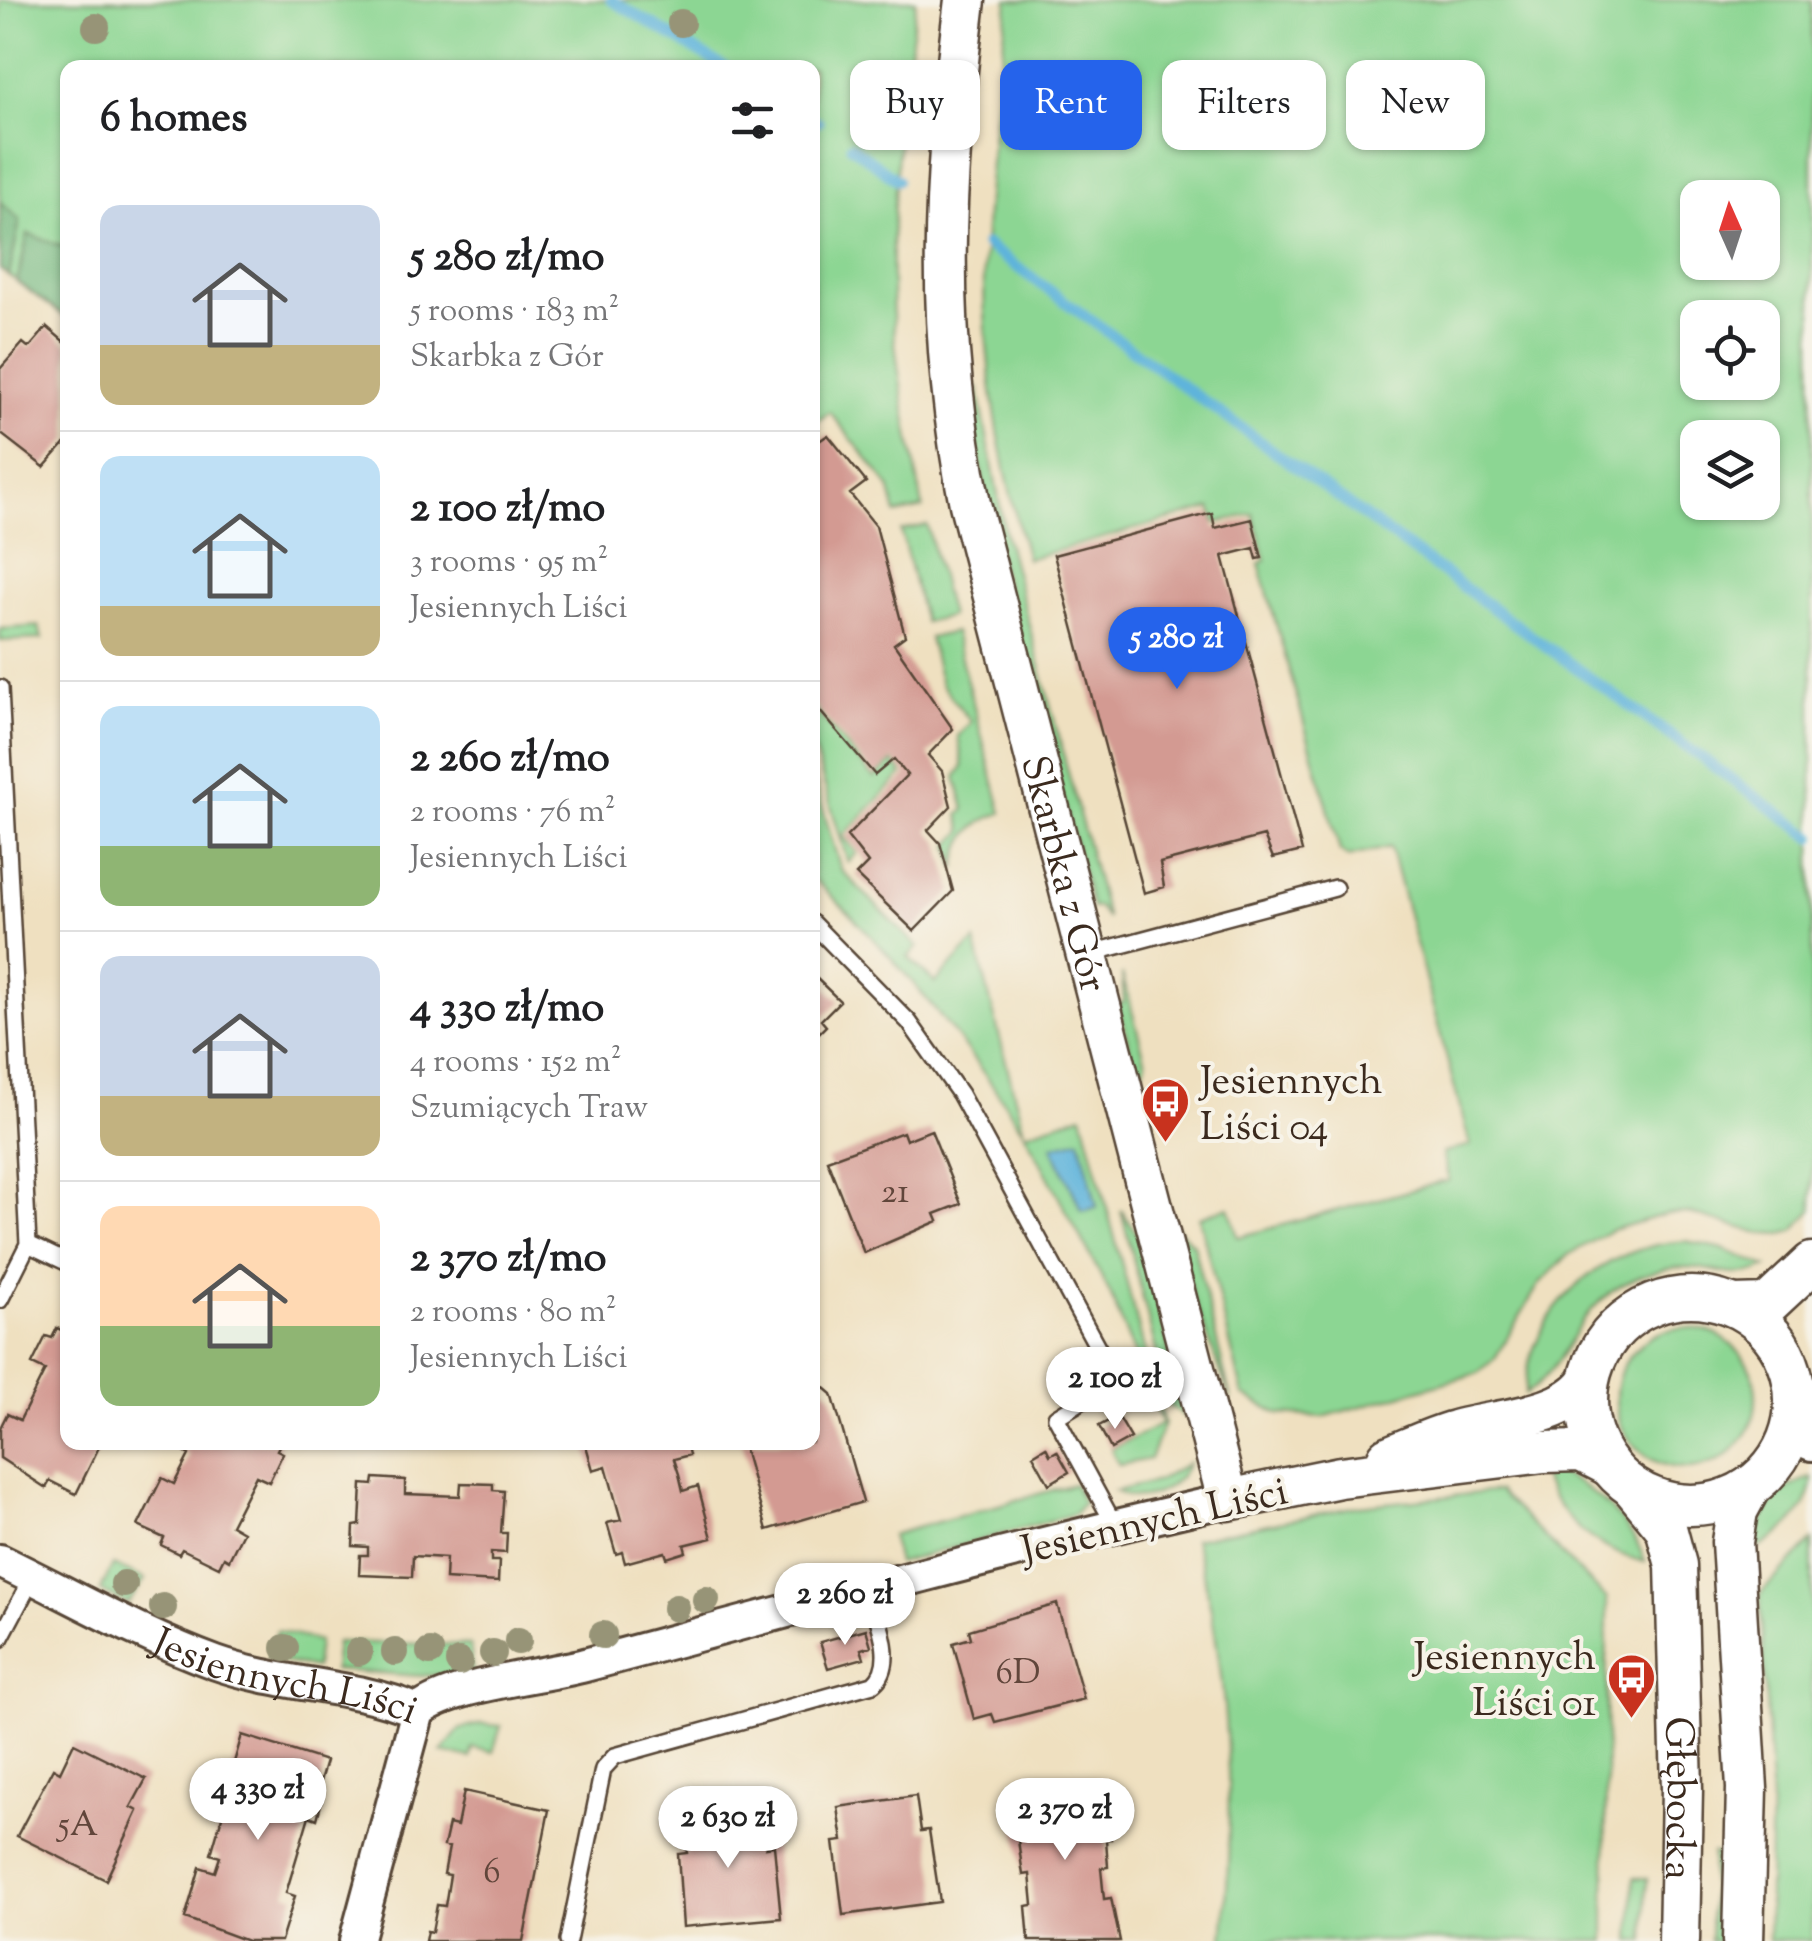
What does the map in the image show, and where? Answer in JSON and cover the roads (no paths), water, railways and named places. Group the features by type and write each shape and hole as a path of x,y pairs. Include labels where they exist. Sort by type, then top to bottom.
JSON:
{"street":[{"name":"Skarbka z Gór","path":"964,0 946,163 948,378 970,504 1228,1500"},
{"path":"1735,1306 1774,1338 1794,1384 1801,1439 1750,1487 1718,1501 1684,1504 1621,1477 1592,1434 1588,1382 1610,1334 1636,1312 1685,1297 1735,1306 1767,1305 1812,1263"},
{"path":"1794,1384 1812,1348"},
{"name":"Jesiennych Liści","path":"1340,1477 1453,1431 1557,1405 1577,1395 1588,1382"},
{"name":"Jesiennych Liści","path":"0,1561 213,1662 285,1682 393,1701 418,1711 450,1693 558,1672 1114,1524 1340,1477 1571,1450 1591,1453 1621,1477"},
{"name":"Głębocka","path":"1621,1477 1666,1528 1676,1565 1682,1789 1679,1941"},
{"name":"Głębocka","path":"1743,1941 1746,1788 1732,1542 1737,1511 1750,1487"},
{"path":"356,1941 418,1711"}],"lane":[{"path":"0,688 28,1244 0,1300"},
{"path":"1088,954 1335,888"},
{"path":"820,931 909,1022 960,1094 1104,1361 1103,1388 1056,1417 1114,1524"},
{"path":"28,1244 60,1259"},
{"path":"0,1639 33,1577"},
{"path":"568,1941 603,1768 614,1756 873,1684 885,1672 886,1657 868,1589"}],"water":[{"path":"1080,1139 1097,1207 1082,1211 1052,1146"}],"waterway":[{"path":"611,0 712,60"},
{"path":"856,150 897,180"},
{"path":"986,245 1812,837"}],"place":[{"name":"Jesiennych Liści 04","path":"1165,1144"},
{"name":"Jesiennych Liści 01","path":"1631,1720"}]}
